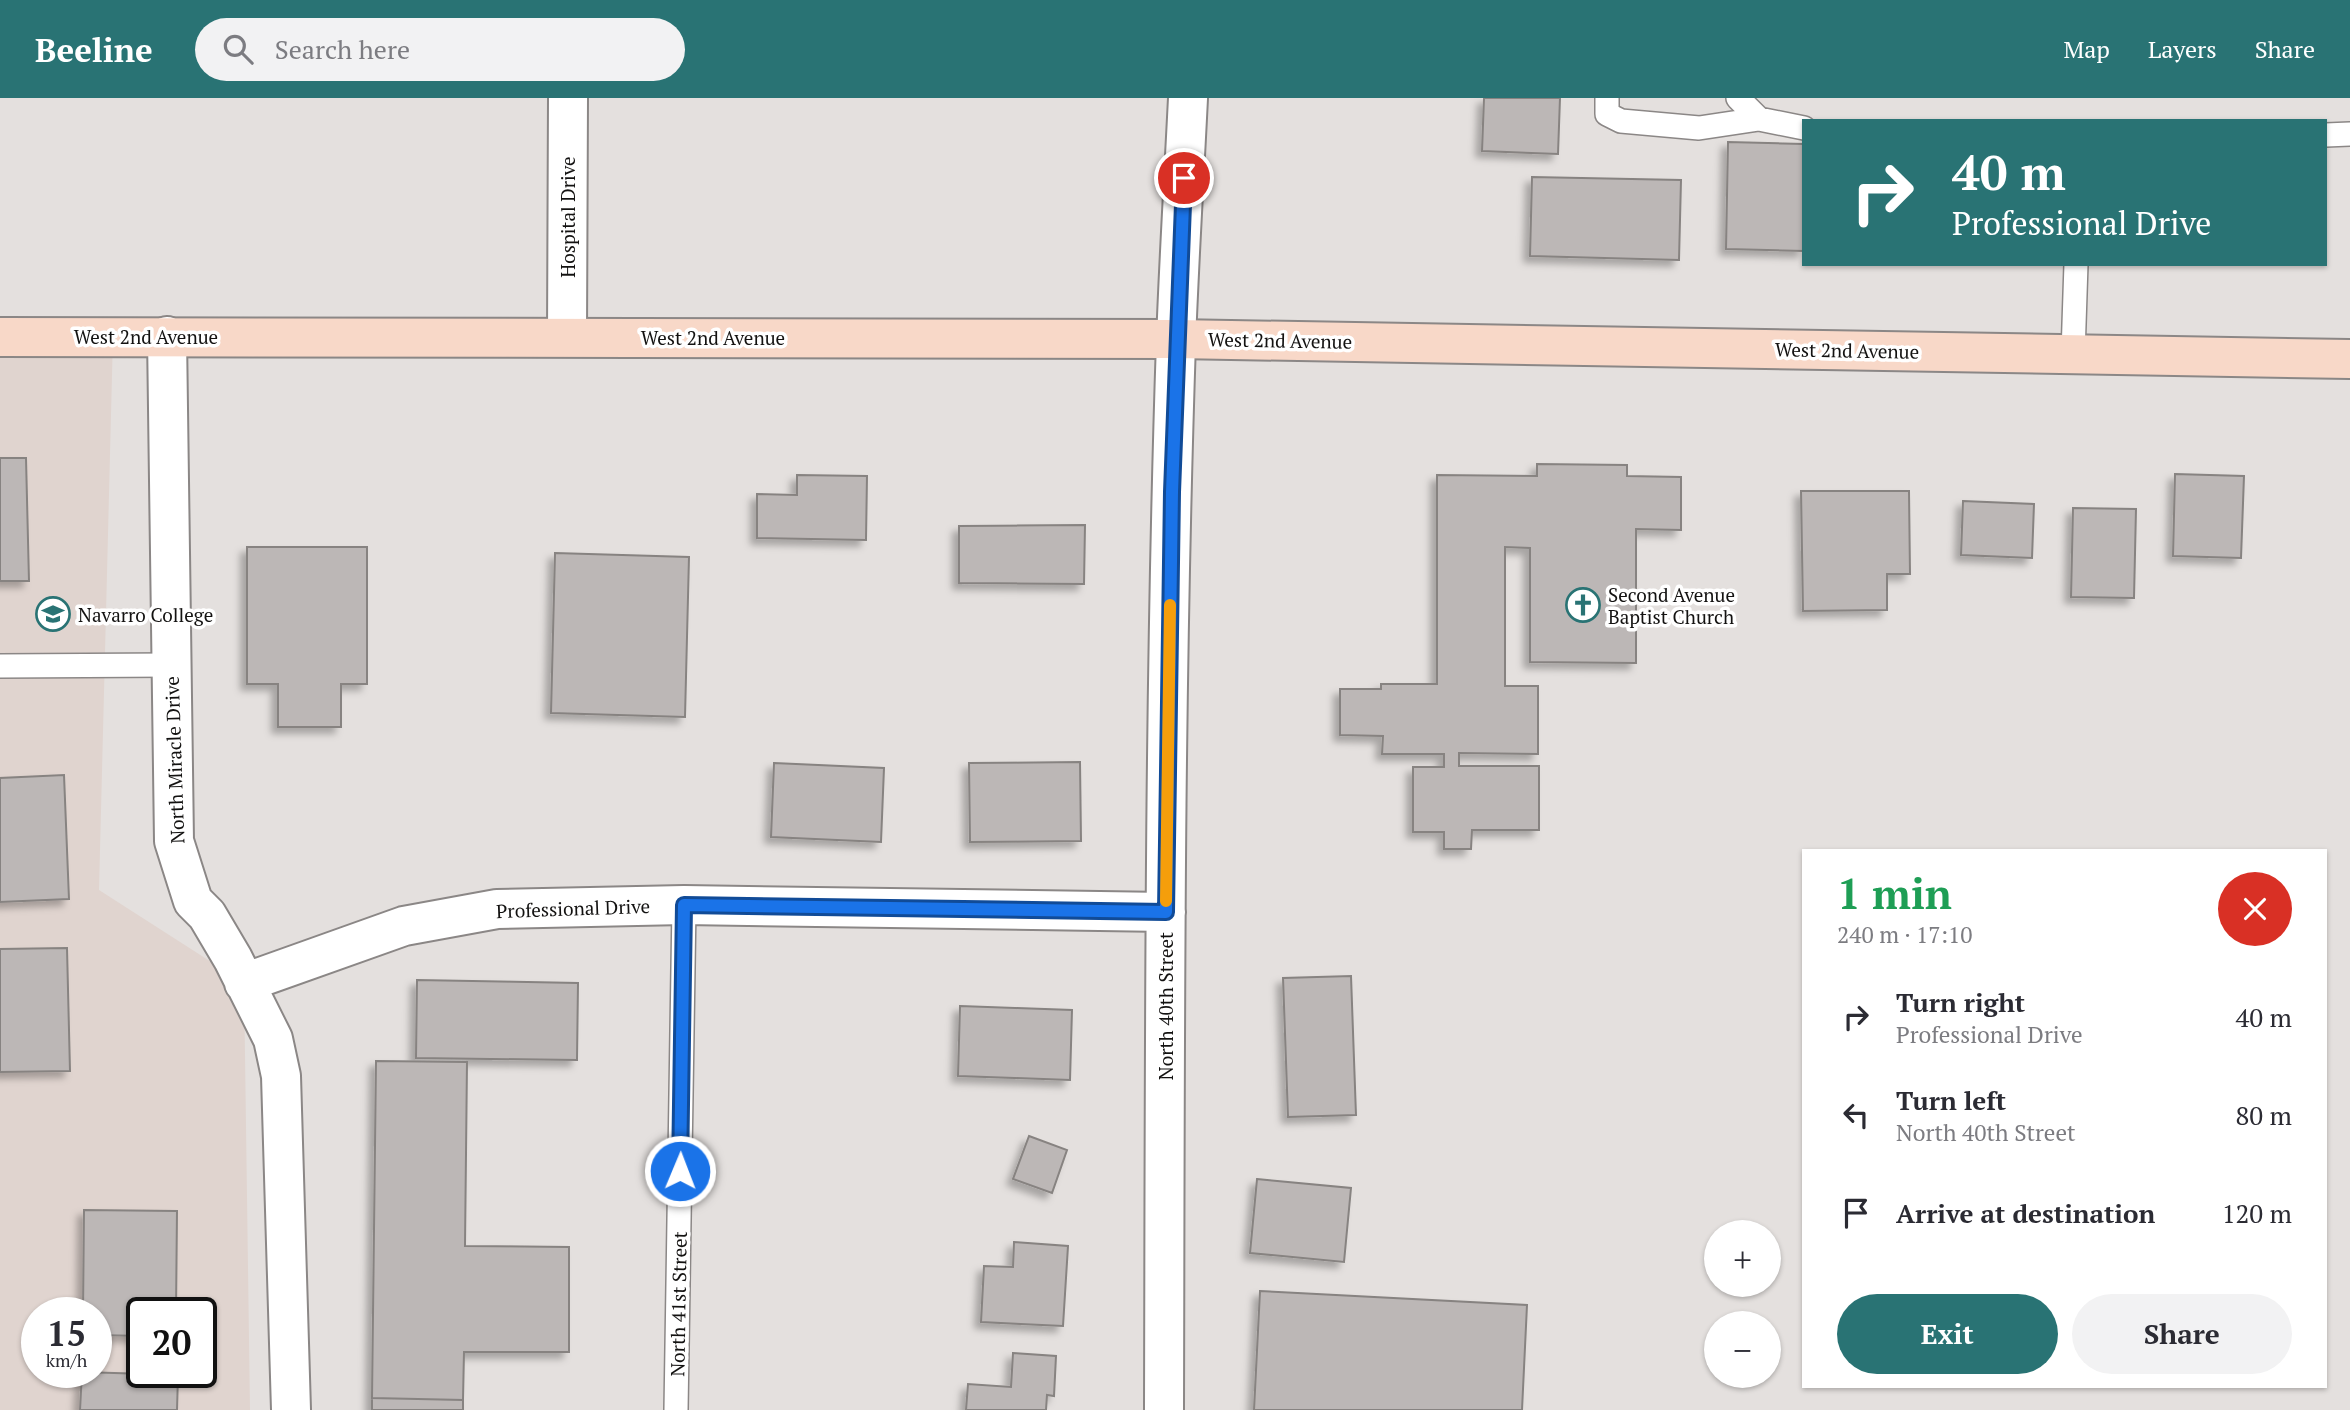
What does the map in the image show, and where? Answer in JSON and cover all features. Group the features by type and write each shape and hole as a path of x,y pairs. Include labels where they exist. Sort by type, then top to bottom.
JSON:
{"street":[{"name":"Hospital Drive","path":"567,336 568,98"},
{"name":"North 40th Street","path":"1164,1410 1166,912 1176,339 1188,98"},
{"name":"North Miracle Drive","path":"167,336 174,841 193,901 207,915 273,1039 281,1076 291,1410"},
{"name":"West 2nd Avenue","path":"0,337 1176,339 2350,359"},
{"name":"Professional Drive","path":"244,983 404,926 497,909 684,905 1166,912"}],"lane":[{"path":"1607,98 1607,114 1620,121 1699,128 1759,118 1802,128"},
{"path":"1738,98 1759,118"},
{"path":"2327,135 2350,134"},
{"path":"2073,354 2076,266"},
{"path":"0,666 171,665"},
{"name":"North 41st Street","path":"676,1410 684,905"}],"shaded area":[{"name":"Navarro College","path":"113,336 99,890 244,983 250,1410 0,1410 0,339"}],"building":[{"path":"1484,98 1560,98 1558,154 1482,151"},
{"path":"1728,142 1802,144 1802,251 1726,249"},
{"path":"1532,177 1681,180 1679,260 1530,256"},
{"path":"0,458 26,458 29,581 0,581"},
{"name":"Second Avenue Baptist Church","path":"1537,464 1627,465 1627,476 1681,477 1681,530 1636,529 1636,663 1530,662 1530,548 1505,547 1505,686 1538,686 1538,754 1459,753 1459,766 1539,766 1539,830 1472,830 1471,849 1444,849 1444,832 1413,832 1413,767 1444,767 1444,754 1382,754 1383,736 1340,735 1340,689 1381,689 1381,684 1437,684 1437,475 1537,476"},
{"path":"2175,474 2244,476 2241,558 2173,556"},
{"path":"797,475 867,476 866,540 757,538 757,494 797,495"},
{"path":"1801,491 1909,491 1910,574 1887,574 1887,610 1803,611"},
{"path":"1963,501 2034,504 2032,558 1961,555"},
{"path":"2073,508 2136,509 2134,598 2071,597"},
{"path":"1085,525 1084,584 959,583 959,526"},
{"path":"247,547 367,547 367,684 341,684 341,727 278,727 278,684 247,684"},
{"path":"555,553 689,557 685,717 551,713"},
{"path":"1080,762 1081,841 970,842 969,763"},
{"path":"774,763 884,768 881,842 771,837"},
{"path":"64,775 69,899 0,902 0,778"},
{"path":"67,948 70,1071 0,1072 0,949"},
{"path":"1351,976 1356,1115 1288,1117 1283,978"},
{"path":"417,980 578,983 577,1060 416,1058"},
{"path":"960,1006 1072,1010 1070,1080 958,1076"},
{"path":"376,1061 467,1062 465,1246 569,1247 569,1352 464,1352 463,1400 372,1398"},
{"path":"1029,1136 1067,1150 1052,1193 1013,1179"},
{"path":"1257,1179 1351,1188 1344,1262 1250,1253"},
{"path":"84,1210 177,1211 176,1297 126,1297 126,1336 112,1335 112,1297 83,1297"},
{"path":"1014,1242 1068,1246 1063,1326 981,1322 984,1266 1013,1267"},
{"path":"1260,1291 1527,1305 1522,1410 1254,1410"},
{"path":"1013,1353 1056,1356 1054,1396 1047,1395 1046,1410 966,1410 968,1384 1011,1387"},
{"path":"112,1373 126,1373 126,1388 178,1388 177,1410 80,1410 81,1388 112,1388"},
{"path":"372,1398 463,1400 463,1410 372,1410"}],"slow traffic":[{"path":"1166,901 1170,605"}],"place":[{"name":"Second Avenue Baptist Church","path":"1583,605"},
{"name":"Navarro College","path":"53,614"}],"route":[{"path":"680,1171 684,905 1166,912 1172,492 1184,178"}]}
